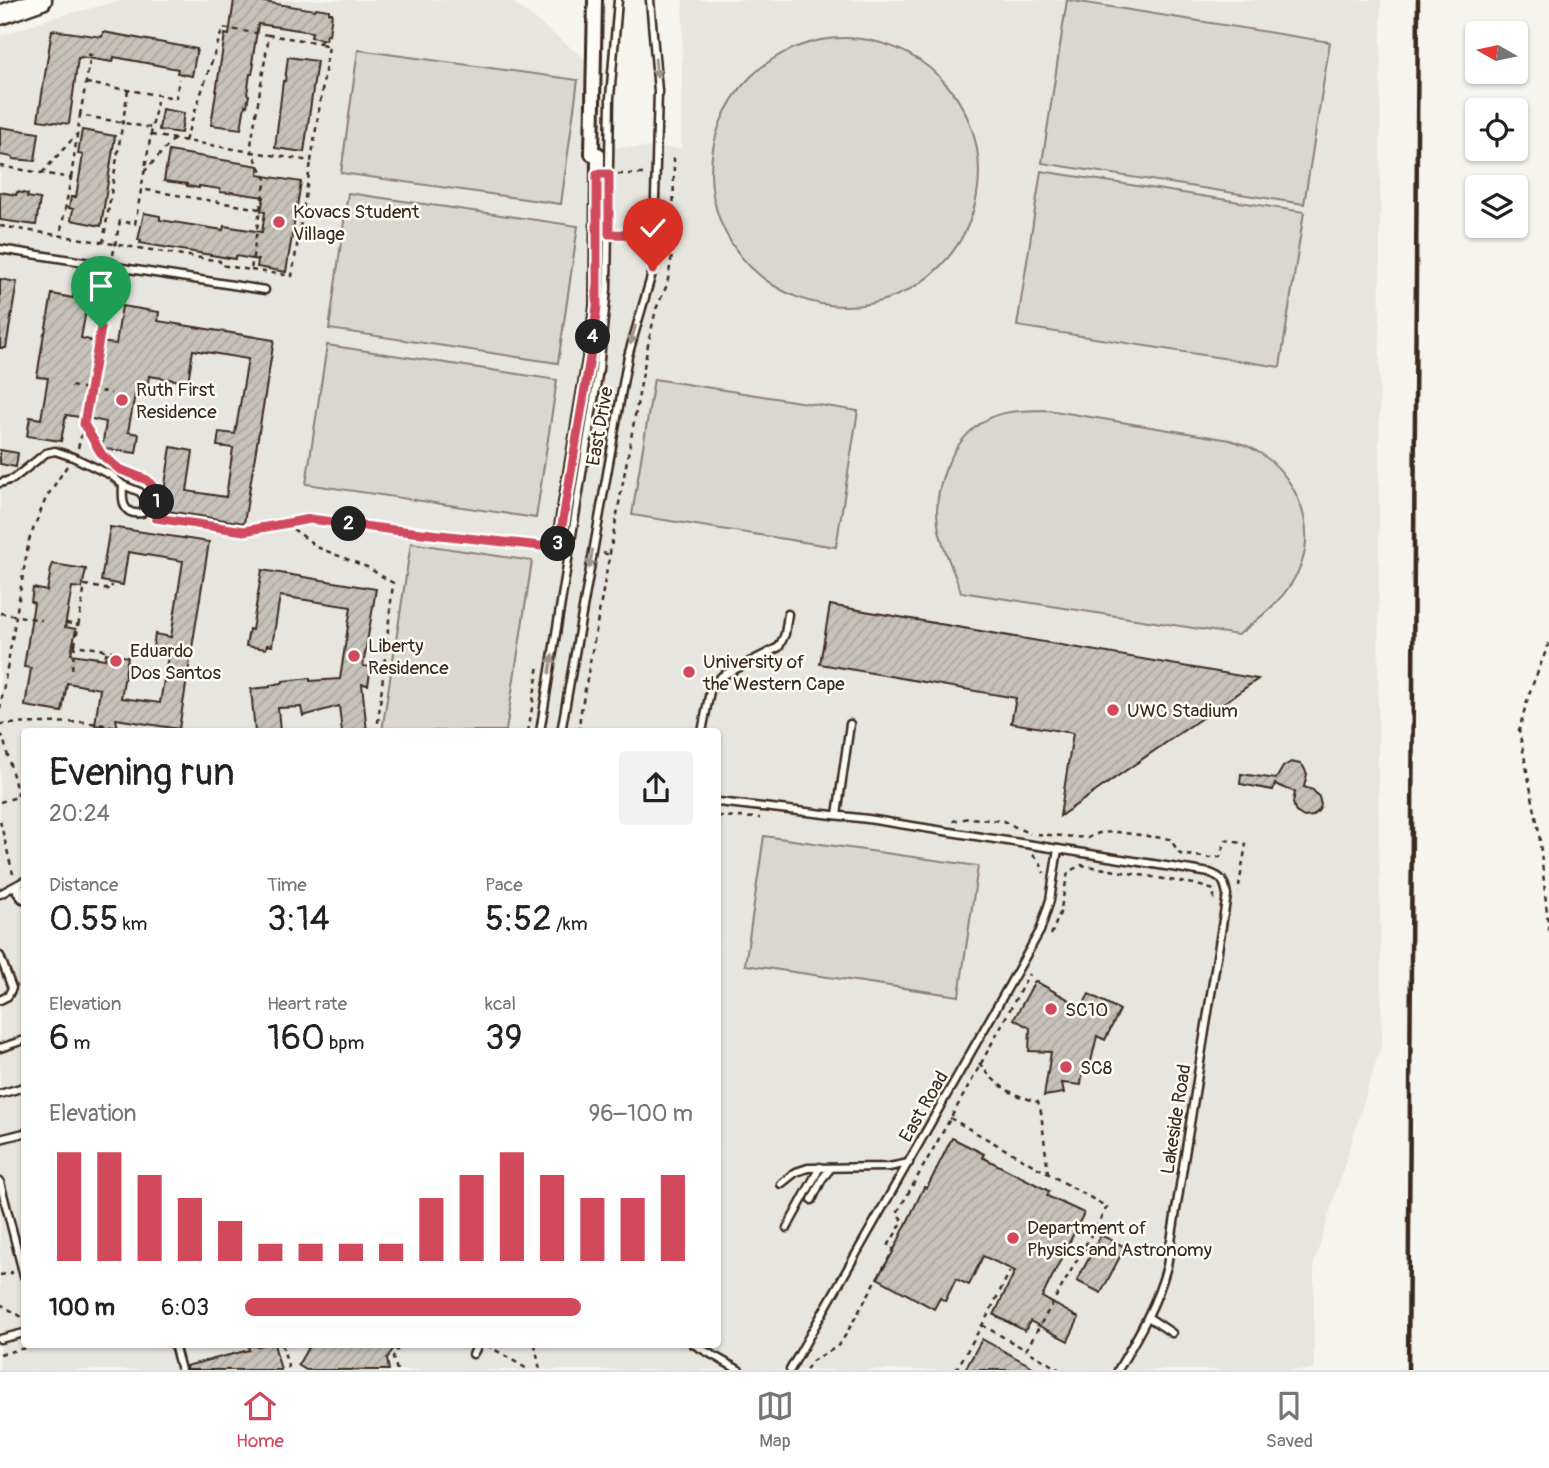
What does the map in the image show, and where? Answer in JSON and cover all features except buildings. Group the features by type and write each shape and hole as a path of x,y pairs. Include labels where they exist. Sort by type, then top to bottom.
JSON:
{"main road":[{"path":"0,15 42,0"}],"street":[{"path":"559,544 597,306 598,153 592,154 595,0"}],"lane":[{"name":"East Drive","path":"541,728 599,369 607,289 610,98 618,0"},
{"name":"East Drive","path":"562,728 628,356 653,270 658,91 650,0"},
{"path":"609,234 655,235"},
{"path":"0,249 265,290"},
{"path":"0,484 13,479 50,451 59,452 111,475 123,485 140,492 144,497 145,508 142,513 127,511 122,497 123,485"},
{"path":"703,728 711,686 722,676 779,646 785,634 788,614"},
{"path":"837,815 850,724"},
{"path":"721,802 837,815 1058,849"},
{"name":"Lakeside Road","path":"1058,849 1218,875 1223,880 1227,895 1167,1266 1148,1317 1118,1370"},
{"name":"East Road","path":"790,1370 1040,931 1050,900 1058,849"},
{"path":"0,894 21,889"},
{"path":"0,957 12,988 8,996 0,1000"},
{"path":"0,1048 21,1041"},
{"path":"0,1094 21,1088"},
{"path":"0,1139 21,1134"},
{"path":"781,1184 801,1169 889,1167 909,1163"},
{"path":"787,1228 820,1167"},
{"path":"812,1200 831,1168"},
{"path":"0,1182 21,1264"},
{"path":"1148,1317 1172,1332"},
{"path":"0,1339 21,1334"},
{"path":"175,1348 181,1370"},
{"path":"473,1354 477,1348"},
{"path":"700,1348 739,1370"}],"path":[{"path":"0,226 220,261 220,265 292,276 330,46 321,42 223,28 185,141"},
{"path":"251,270 265,179 251,145 269,35"},
{"path":"60,236 91,55 83,54"},
{"path":"86,83 176,98 179,79"},
{"path":"103,243 128,90"},
{"path":"0,709 29,540 46,498 79,447 120,221 135,224 158,95"},
{"path":"80,115 152,128"},
{"path":"42,173 77,134"},
{"path":"151,135 311,161"},
{"path":"144,172 174,139"},
{"path":"579,728 645,357 656,309 667,285 673,249 674,158"},
{"path":"0,166 71,178"},
{"path":"609,174 674,174"},
{"path":"141,189 260,209"},
{"path":"71,386 111,393"},
{"path":"84,424 102,455 119,469 147,480 158,492 156,518 244,531 310,519 550,547 559,544"},
{"path":"285,523 319,548 367,567 393,583 377,728"},
{"path":"72,669 85,585 111,590 112,585"},
{"path":"0,614 42,620"},
{"path":"66,623 79,625"},
{"path":"1549,643 1529,694 1519,730 1539,832 1549,933"},
{"path":"75,645 118,652 117,656"},
{"path":"0,724 84,722 123,728"},
{"path":"0,734 21,806"},
{"path":"0,802 19,797"},
{"path":"721,816 766,818"},
{"path":"944,821 969,818 1003,821 1030,834 1053,836 1088,838 1098,833 1117,832 1170,839 1180,854 1209,858 1220,856 1226,840 1246,844"},
{"path":"0,821 14,877"},
{"path":"1033,855 1040,862 1044,873 1043,882"},
{"path":"1051,934 1060,913 1068,872 1081,865 1194,884 1214,890 1215,912"},
{"path":"806,1370 811,1362 837,1347 845,1336 894,1249 888,1246 903,1222 897,1213 1031,970"},
{"path":"980,1063 990,1077 1008,1092 1038,1102 1048,1174"},
{"path":"950,1118 1107,1207 1026,1350"},
{"path":"1084,1248 1091,1252"},
{"path":"0,1275 12,1273 9,1261"},
{"path":"956,1370 1010,1271"},
{"path":"0,1304 21,1316"},
{"path":"982,1325 1060,1370"},
{"path":"0,1354 26,1348"},
{"path":"283,1348 289,1370"},
{"path":"397,1370 393,1358 398,1348"},
{"path":"493,1348 529,1370"},
{"path":"536,1348 541,1370"}],"shaded area":[{"name":"University of the Western Cape","path":"125,0 510,0 584,58 585,147 681,148 683,0 1381,0 1378,767 1382,1042 1314,1264 1314,1370 0,1370 0,36 51,18"},
{"path":"1067,0 1330,42 1304,204 1042,163"},
{"path":"845,38 884,44 908,54 930,69 948,87 963,109 973,133 979,172 973,211 963,235 948,257 930,275 908,290 884,300 845,306 806,300 782,290 760,275 742,257 727,235 717,211 711,172 717,133 727,109 742,87 760,69 782,54 806,44"},
{"path":"358,50 578,80 561,204 341,173"},
{"path":"1041,171 1304,212 1280,367 1017,326"},
{"path":"348,193 578,226 558,363 329,329"},
{"path":"327,345 557,380 536,518 306,484"},
{"path":"654,379 858,411 836,547 632,515"},
{"path":"1048,410 1230,440 1249,447 1268,459 1290,483 1298,498 1306,529 1302,562 1284,594 1267,612 1238,635 961,592 946,554 937,515 941,484 953,454 972,430 991,417"},
{"path":"411,543 532,561 506,728 382,728"},
{"path":"764,836 978,866 959,996 745,965"}],"railway":[{"path":"1408,1370 1418,0"}],"place":[{"name":"Kovacs Student Village","path":"279,222"},
{"name":"Ruth First Residence","path":"122,400"},
{"name":"Liberty Residence","path":"354,656"},
{"name":"Eduardo Dos Santos","path":"116,661"},
{"name":"University of the Western Cape","path":"689,672"},
{"name":"UWC Stadium","path":"1113,710"},
{"name":"SC10","path":"1051,1009"},
{"name":"SC8","path":"1066,1067"},
{"name":"Department of Physics and Astronomy","path":"1013,1238"}],"route":[{"path":"101,328 84,424 102,455 119,469 147,480 158,492 156,518 244,531 310,519 550,547 559,544 593,340 597,306 597,174 609,174 609,234 655,235 653,270"}]}
